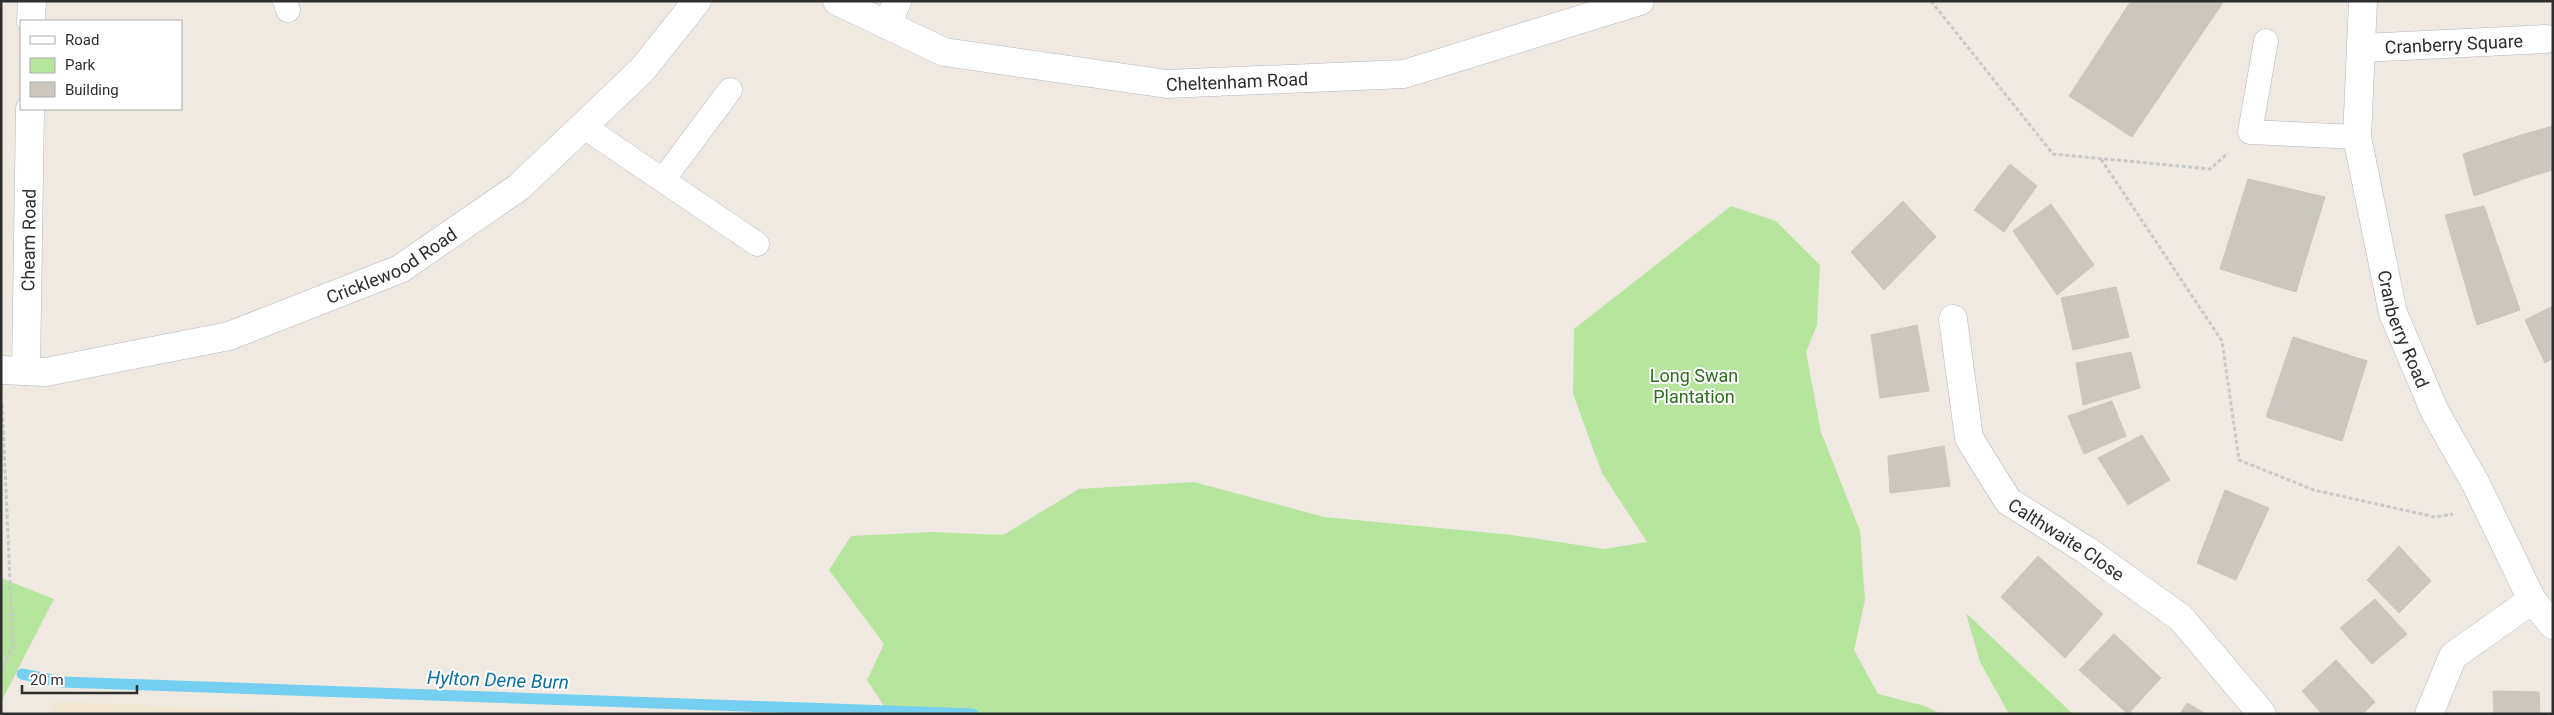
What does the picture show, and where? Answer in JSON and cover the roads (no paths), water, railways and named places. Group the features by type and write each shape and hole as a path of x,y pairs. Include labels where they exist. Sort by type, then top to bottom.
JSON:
{"street":[{"path":"31,20 32,1"},
{"name":"Cricklewood Road","path":"14,370 46,372 229,336 400,269 519,187 642,70 697,1"},
{"name":"Cheltenham Road","path":"836,1 892,13 944,52 1167,84 1404,74 1640,1"},
{"name":"Cranberry Road","path":"2363,1 2357,137 2393,313 2435,412 2488,509 2532,600 2553,625"},
{"name":"Cranberry Square","path":"2362,48 2546,39"},
{"name":"Cheam Road","path":"14,370 30,110"},
{"name":"Calthwaite Close","path":"1953,319 1969,438 2008,501 2086,550 2181,618 2262,714"},
{"path":"2429,714 2453,656 2532,600"}],"lane":[{"path":"2266,41 2250,132 2357,137"},
{"path":"663,180 730,90"},
{"path":"583,126 757,244"}],"waterway":[{"name":"Hylton Dene Burn","path":"22,674 62,682 973,714"}],"park label":[{"name":"Long Swan Plantation","path":"1694,385"}]}
